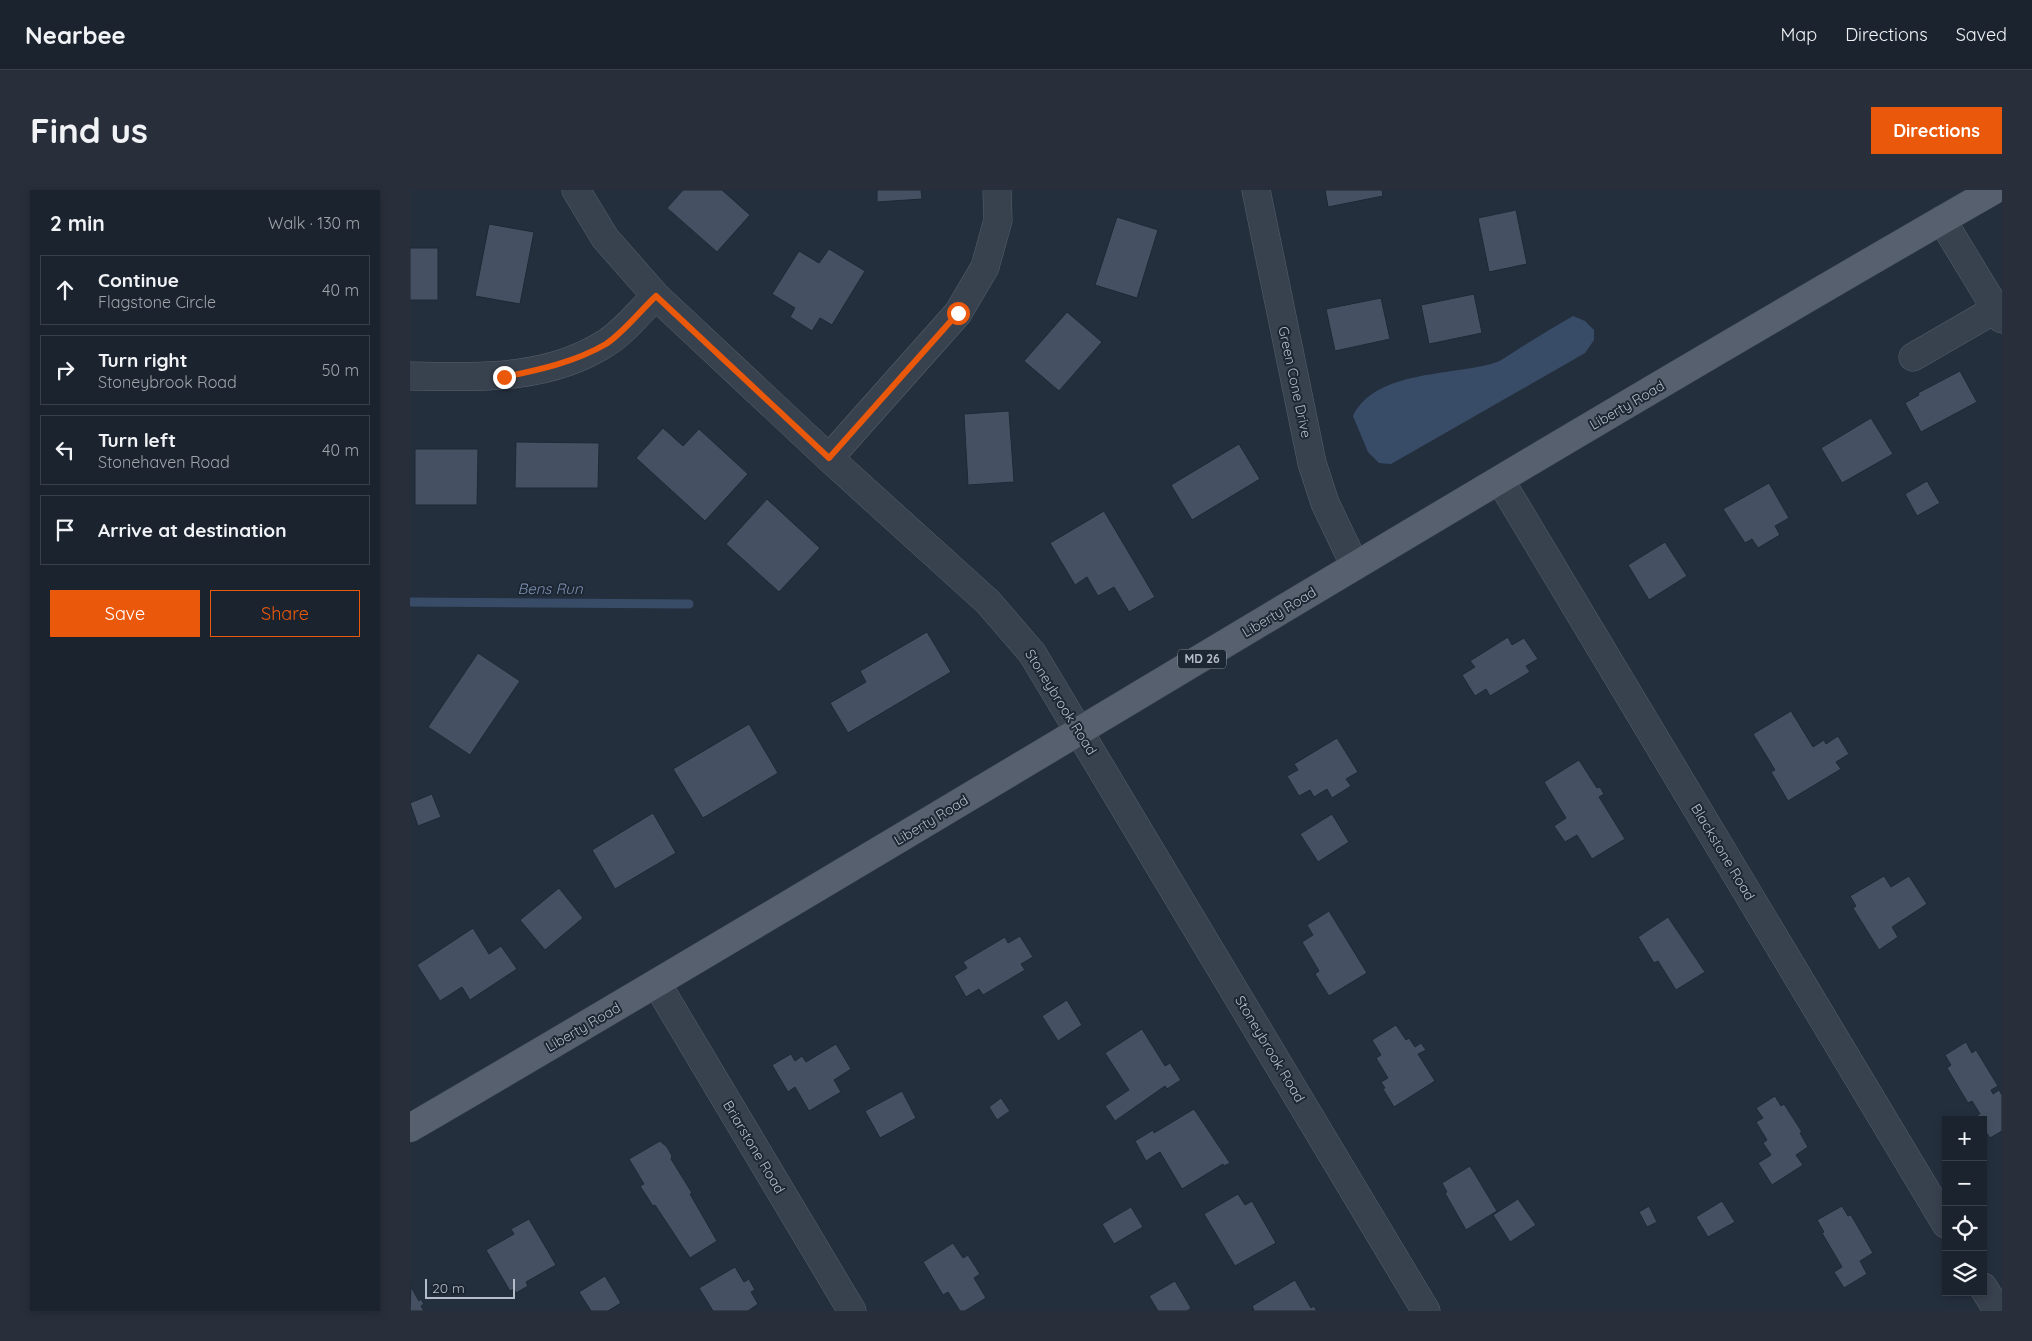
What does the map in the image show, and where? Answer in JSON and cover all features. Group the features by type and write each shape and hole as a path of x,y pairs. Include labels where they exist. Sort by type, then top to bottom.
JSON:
{"main road":[{"name":"Liberty Road","path":"410,1128 657,984 1500,480 1994,190"}],"street":[{"name":"Stoneybrook Road","path":"576,190 605,238 656,296 829,458 988,602 1032,653 1081,731 1426,1311"},
{"path":"829,458 958,313 985,267 998,220 997,190"},
{"name":"Green Cone Drive","path":"1256,190 1312,463 1325,503 1355,566"},
{"path":"1913,356 1999,314 1942,220"},
{"path":"410,376 504,377 541,370 607,343 656,296"},
{"name":"Blackstone Road","path":"1500,480 1942,1217"},
{"name":"Briarstone Road","path":"657,984 852,1311"},
{"path":"1987,1293 1998,1311"}],"water":[{"path":"1573,316 1585,321 1594,330 1594,340 1585,353 1391,464 1379,463 1368,452 1353,416 1364,401 1378,390 1396,382 1416,377 1497,362"}],"building":[{"path":"683,190 722,190 750,215 717,252 667,208"},
{"path":"877,190 921,190 922,199 877,202"},
{"path":"1325,190 1382,190 1383,196 1328,207"},
{"path":"1516,210 1527,264 1489,272 1478,218"},
{"path":"1117,217 1158,230 1137,298 1095,285"},
{"path":"489,224 534,232 520,304 475,296"},
{"path":"410,248 438,248 438,300 410,300"},
{"path":"829,249 865,271 832,325 820,318 812,331 790,317 795,308 772,294 799,251 819,263"},
{"path":"1474,294 1482,333 1429,344 1421,305"},
{"path":"1381,298 1390,339 1335,351 1326,309"},
{"path":"1067,312 1102,342 1059,391 1024,361"},
{"path":"1960,371 1977,402 1921,432 1905,403 1919,395 1918,393"},
{"path":"1009,411 1014,482 968,485 964,414"},
{"path":"1871,418 1893,454 1842,483 1821,448"},
{"path":"663,428 683,446 699,429 748,474 705,521 636,458"},
{"path":"516,442 599,443 598,488 515,488"},
{"path":"1239,444 1260,479 1192,520 1171,485"},
{"path":"415,449 478,449 477,505 415,505"},
{"path":"1927,481 1940,503 1917,516 1905,494"},
{"path":"1769,483 1789,518 1775,526 1780,535 1758,548 1752,539 1745,543 1723,509"},
{"path":"767,499 820,548 779,592 726,544"},
{"path":"1104,511 1155,597 1129,612 1114,587 1098,596 1087,577 1075,585 1050,543"},
{"path":"1665,542 1687,576 1649,600 1628,565"},
{"path":"927,632 951,672 848,733 830,703 866,682 860,671"},
{"path":"1508,637 1512,645 1524,638 1538,659 1526,666 1530,672 1490,696 1486,689 1475,696 1462,675 1475,667 1470,661"},
{"path":"478,653 520,681 470,755 428,727"},
{"path":"1791,711 1813,747 1824,740 1826,744 1838,736 1849,754 1836,762 1841,769 1788,801 1771,772 1775,770 1753,734"},
{"path":"749,724 778,773 703,818 673,769"},
{"path":"1337,738 1358,772 1346,779 1351,786 1332,798 1327,789 1314,797 1310,790 1299,796 1287,776 1298,770 1294,764"},
{"path":"1579,760 1597,788 1600,787 1604,794 1599,797 1625,839 1592,859 1577,835 1565,842 1554,826 1566,818 1544,782"},
{"path":"432,794 441,817 418,826 410,803"},
{"path":"653,813 676,853 615,889 592,850"},
{"path":"1332,814 1349,842 1318,862 1300,834"},
{"path":"1884,876 1891,887 1909,876 1927,904 1892,927 1898,937 1879,950 1853,908 1856,906 1850,896"},
{"path":"559,888 583,918 545,950 520,920"},
{"path":"1329,911 1367,973 1329,996 1315,974 1319,971 1302,942 1313,935 1307,925"},
{"path":"1668,917 1705,972 1676,990 1658,961 1654,963 1638,937"},
{"path":"473,928 489,954 501,946 517,969 470,1000 462,987 440,1001 417,965"},
{"path":"1020,936 1033,957 1021,964 1025,970 983,995 979,989 966,997 954,976 967,968 963,962 1005,937 1008,943"},
{"path":"1067,1000 1082,1025 1058,1041 1042,1016"},
{"path":"1396,1025 1406,1040 1409,1038 1415,1047 1421,1043 1426,1050 1418,1054 1435,1081 1394,1107 1383,1089 1385,1088 1381,1082 1388,1078 1376,1058 1381,1055 1372,1040"},
{"path":"1142,1029 1165,1066 1170,1063 1181,1080 1167,1089 1165,1086 1115,1121 1105,1106 1129,1090 1105,1053"},
{"path":"1966,1042 1972,1053 1976,1050 1998,1086 1991,1090 1993,1094 1999,1090 2002,1095 2002,1131 1990,1138 1987,1134 1987,1116 1976,1116 1980,1114 1972,1101 1968,1103 1947,1068 1951,1065 1945,1055"},
{"path":"836,1044 851,1069 834,1080 841,1092 809,1111 795,1087 788,1092 772,1065 791,1054 795,1061 802,1056 806,1062"},
{"path":"902,1091 916,1118 880,1138 865,1111"},
{"path":"1775,1096 1781,1106 1784,1104 1802,1132 1800,1133 1808,1147 1796,1155 1803,1165 1772,1185 1758,1163 1771,1155 1763,1143 1767,1140 1756,1122 1763,1118 1756,1108"},
{"path":"1001,1098 1010,1111 997,1120 989,1107"},
{"path":"1194,1109 1230,1163 1224,1166 1223,1164 1182,1189 1160,1152 1146,1161 1135,1141 1153,1130 1154,1133"},
{"path":"660,1141 667,1147 672,1156 671,1159 692,1193 690,1194 717,1241 690,1258 640,1186 644,1184 629,1159"},
{"path":"1470,1166 1497,1211 1466,1230 1445,1193 1447,1192 1442,1183"},
{"path":"1238,1194 1245,1205 1252,1201 1276,1243 1235,1266 1204,1214"},
{"path":"1518,1199 1536,1225 1510,1242 1493,1215"},
{"path":"1722,1201 1735,1222 1708,1237 1696,1217"},
{"path":"1649,1206 1657,1222 1647,1227 1639,1212"},
{"path":"1842,1206 1848,1216 1851,1215 1873,1253 1860,1261 1867,1274 1844,1288 1834,1272 1842,1267 1822,1233 1824,1232 1817,1220"},
{"path":"1131,1207 1143,1227 1114,1244 1102,1224"},
{"path":"529,1219 556,1265 526,1282 528,1286 516,1293 514,1289 510,1291 486,1250 514,1234 511,1229"},
{"path":"953,1243 963,1258 968,1255 980,1274 974,1278 986,1298 965,1311 960,1311 948,1292 943,1295 923,1262"},
{"path":"735,1267 744,1282 749,1279 755,1290 751,1292 758,1304 748,1311 713,1311 699,1288"},
{"path":"605,1276 621,1303 608,1311 591,1311 579,1292"},
{"path":"1295,1280 1311,1308 1314,1306 1317,1311 1252,1311 1254,1310 1252,1306"},
{"path":"1175,1281 1191,1308 1187,1311 1158,1311 1149,1296"},
{"path":"411,1287 419,1301 421,1299 424,1304 421,1306 424,1311 410,1311"}],"waterway":[{"name":"Bens Run","path":"410,602 689,604"}],"route":[{"path":"504,377 541,370 607,343 656,296 829,458 958,313"}]}
